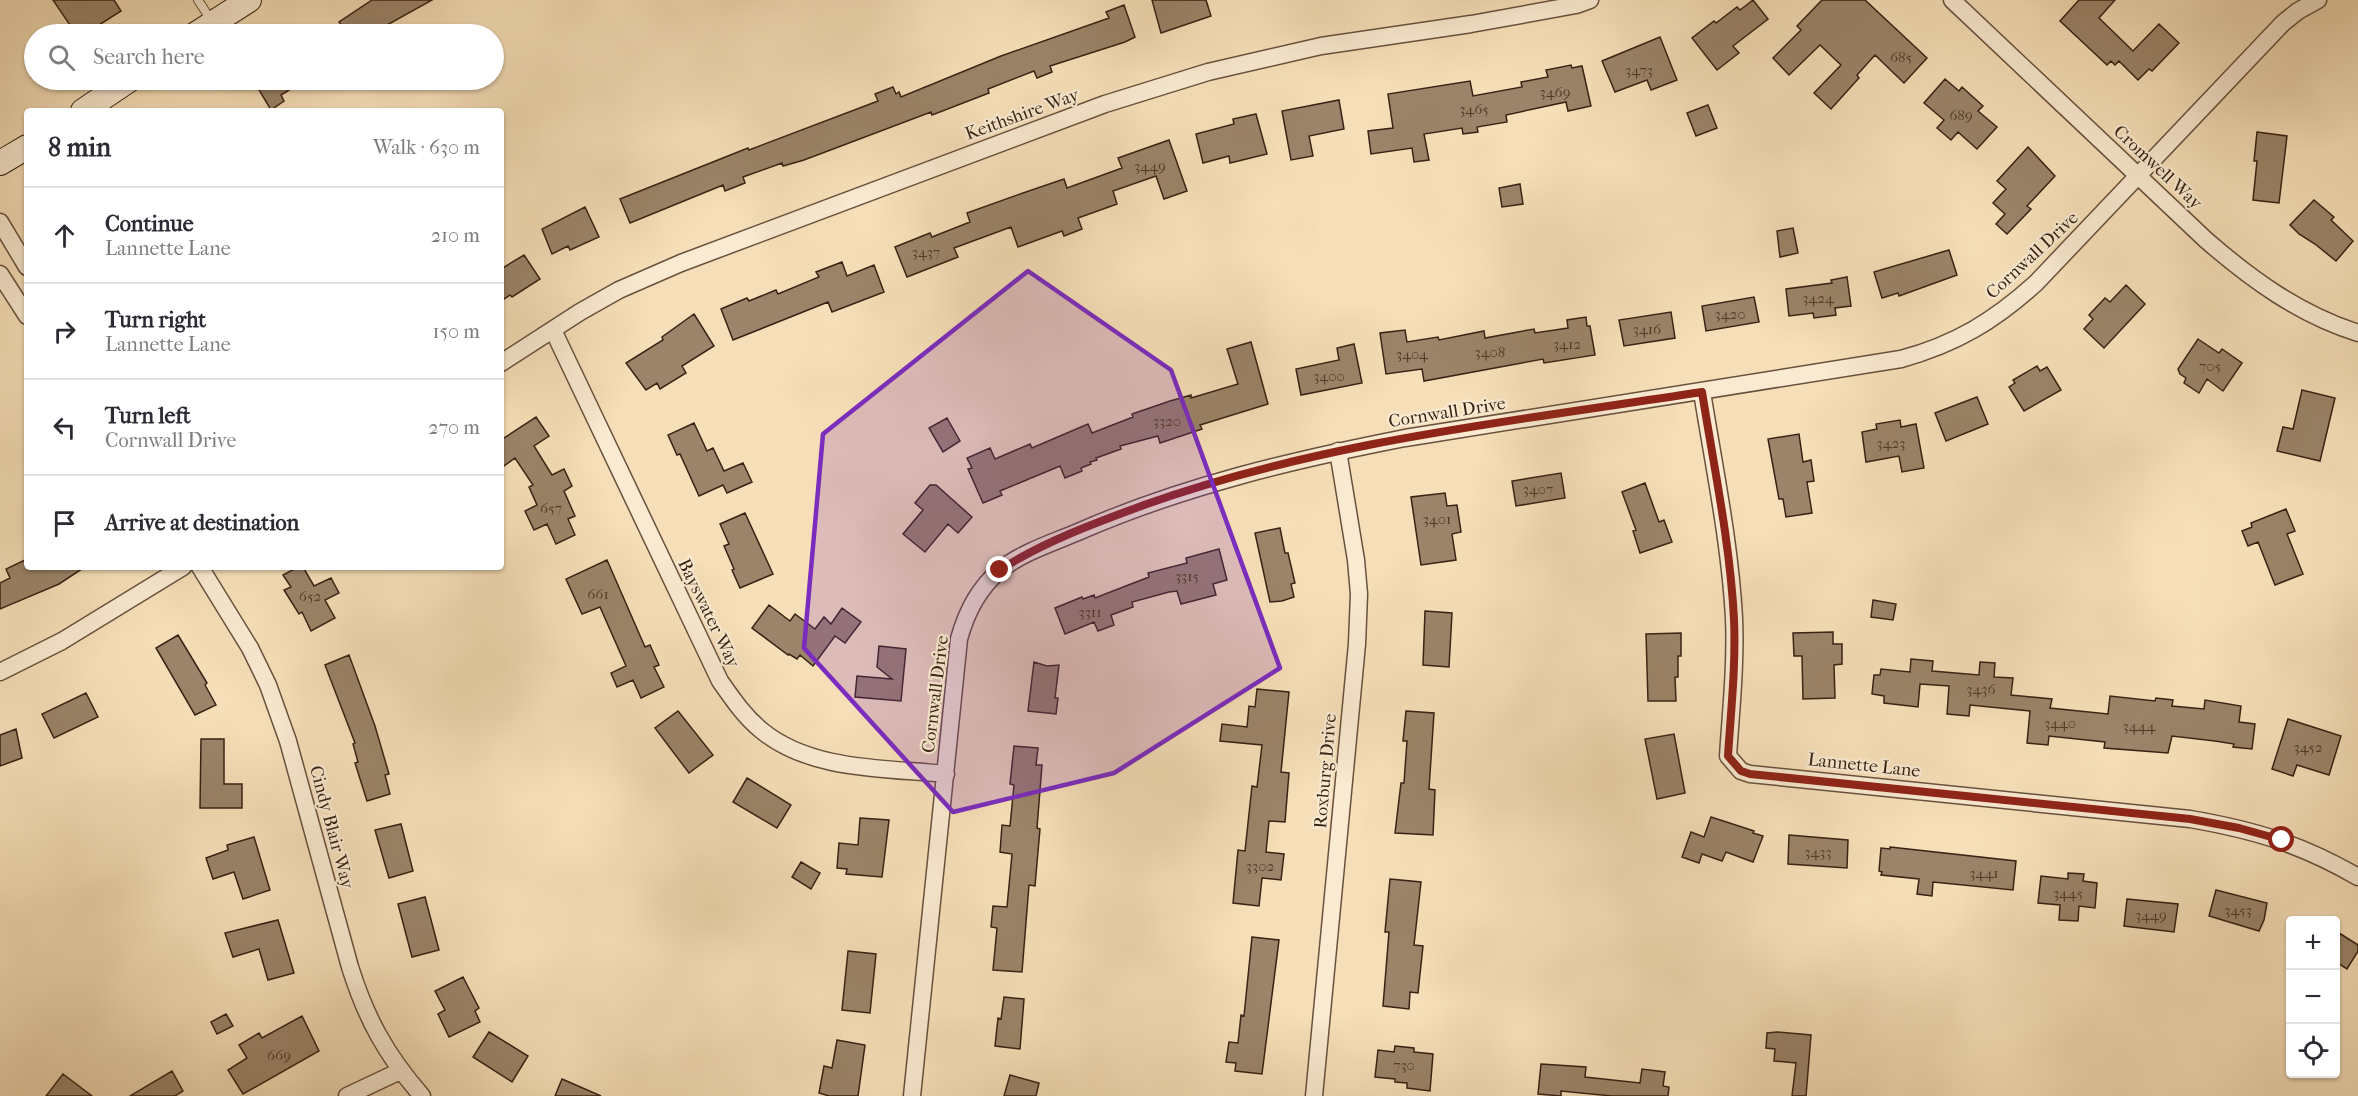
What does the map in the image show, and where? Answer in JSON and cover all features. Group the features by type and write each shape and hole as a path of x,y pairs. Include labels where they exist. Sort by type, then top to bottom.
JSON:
{"main road":[{"path":"212,24 249,0"},
{"path":"87,108 114,90"},
{"path":"0,163 24,149"}],"street":[{"name":"Keithshire Way","path":"504,361 619,290 681,263 1105,104 1208,72 1291,53 1471,24 1576,5 1590,0"},
{"name":"Cromwell Way","path":"1952,0 2206,240 2262,286 2308,313 2358,333"},
{"name":"Cornwall Drive","path":"912,1096 954,677 962,631 972,605 983,588 1000,570 1022,556 1111,517 1171,495 1241,474 1406,438 1901,359 1955,341 2010,306 2036,283 2283,23 2318,0"},
{"path":"0,222 24,262"},
{"path":"0,274 24,311"},
{"name":"Bayswater Way","path":"553,330 720,681 741,710 761,730 782,744 809,755 845,764 946,774"},
{"name":"Lannette Lane","path":"1702,392 1731,578 1734,671 1728,756 1741,771 1750,774 2190,819 2239,828 2282,840 2324,857 2358,877"},
{"name":"Roxburg Drive","path":"1314,1096 1357,644 1358,604 1353,538 1338,451"},
{"path":"0,672 62,641 178,570"},
{"name":"Cindy Blair Way","path":"202,570 250,648 268,685 288,741 362,1004 386,1050 400,1071 422,1096"},
{"path":"347,1096 400,1071"}],"lane":[{"path":"198,0 203,24"}],"highlighted area":[{"path":"1028,271 1171,370 1280,668 1114,773 953,812 804,648 823,434"}],"building":[{"path":"53,0 114,0 121,11 101,24 69,24"},
{"path":"372,0 432,0 389,24 340,24 339,22"},
{"path":"1152,0 1206,0 1211,16 1161,33"},
{"path":"1753,0 1768,19 1733,46 1739,53 1717,70 1692,38 1714,21 1716,23 1737,7 1740,10"},
{"path":"1822,0 1865,0 1927,58 1904,83 1875,55 1857,75 1859,78 1831,109 1814,93 1841,65 1820,45 1789,75 1773,58 1801,30 1797,26"},
{"path":"2079,0 2115,0 2099,18 2133,51 2159,24 2179,43 2152,71 2149,69 2138,80 2119,61 2115,65 2111,61 2107,65 2060,21"},
{"path":"1124,5 1135,37 1050,66 1052,72 1037,78 1034,71 988,89 989,93 932,115 931,112 804,160 783,166 782,163 743,177 745,183 725,191 723,185 630,223 620,199 748,148 749,150 878,101 875,94 893,87 896,94 899,92 901,97 1001,56 1109,18 1106,12"},
{"path":"1660,37 1677,80 1651,90 1647,80 1615,92 1602,61"},
{"path":"1571,65 1572,68 1582,66 1591,106 1568,111 1566,102 1506,115 1507,122 1477,127 1478,132 1463,134 1462,128 1424,134 1429,160 1414,162 1412,148 1371,154 1368,131 1393,128 1388,94 1470,81 1473,96 1522,87 1521,82 1548,77 1546,70"},
{"path":"1945,79 1959,91 1962,87 1983,106 1978,111 1997,127 1977,149 1958,132 1951,140 1937,128 1944,120 1924,103"},
{"path":"259,90 289,90 281,95 284,101 274,108 270,108"},
{"path":"1339,100 1344,129 1309,136 1313,156 1291,160 1282,111"},
{"path":"1708,105 1717,128 1696,136 1687,113"},
{"path":"1256,114 1267,154 1230,163 1229,156 1203,163 1196,134 1234,124 1233,119"},
{"path":"2257,132 2287,136 2279,203 2253,200"},
{"path":"1169,140 1187,191 1164,199 1156,176 1113,191 1117,204 1078,218 1082,229 1064,236 1062,231 1018,247 1011,227 954,248 958,257 907,277 895,247 930,233 932,237 970,222 967,213 1023,193 1064,179 1067,188 1122,168 1118,158"},
{"path":"2028,147 2055,176 2027,206 2031,209 2007,234 1996,224 2005,214 1993,203 2006,189 1997,181"},
{"path":"1520,184 1523,204 1502,207 1499,188"},
{"path":"2314,200 2334,217 2331,220 2353,241 2336,261 2290,225"},
{"path":"585,207 599,237 570,250 568,246 552,254 542,229"},
{"path":"1793,228 1798,253 1780,257 1777,231"},
{"path":"1949,250 1957,275 1899,296 1898,293 1882,298 1874,272"},
{"path":"524,255 540,279 512,297 510,295 504,299 504,267"},
{"path":"842,262 847,276 874,265 884,292 832,312 828,302 733,340 721,309 747,298 749,301 776,290 778,294 819,277 816,272"},
{"path":"1847,277 1851,306 1835,308 1836,315 1814,318 1813,313 1789,316 1786,289 1832,283 1831,280"},
{"path":"2126,285 2145,304 2104,348 2084,329 2093,319 2089,315 2105,298 2110,302"},
{"path":"1754,297 1759,322 1706,331 1702,306"},
{"path":"1671,312 1675,338 1624,346 1619,320"},
{"path":"694,314 714,346 682,366 686,373 660,389 657,383 646,390 626,363 663,340 662,337"},
{"path":"1586,317 1587,326 1590,326 1595,355 1544,363 1543,359 1424,381 1422,369 1386,374 1380,333 1405,330 1407,342 1438,337 1439,340 1484,331 1485,338 1534,329 1535,333 1568,328 1567,320"},
{"path":"2198,339 2219,353 2222,349 2242,363 2223,391 2207,379 2199,393 2184,383 2186,378 2180,374 2178,369"},
{"path":"1251,342 1268,404 1200,425 1202,429 1160,443 1158,436 1120,446 1121,449 1096,458 1097,460 1090,462 1091,464 1081,468 1082,471 1065,478 1060,466 1000,491 1002,495 983,503 968,469 972,468 967,458 990,448 995,459 1030,444 1032,448 1088,424 1092,433 1133,417 1132,414 1170,401 1191,395 1191,398 1238,384 1227,349"},
{"path":"1354,344 1362,383 1301,395 1296,369 1339,360 1337,348"},
{"path":"2037,366 2040,371 2047,367 2061,390 2024,411 2009,387 2015,383 2013,380"},
{"path":"2302,390 2335,398 2320,461 2277,451 2283,427 2293,429"},
{"path":"1977,397 1988,424 1946,441 1935,413"},
{"path":"536,417 549,436 534,446 552,475 564,469 572,486 564,491 575,516 568,519 575,535 556,544 547,524 534,530 525,511 537,505 529,487 533,485 515,458 504,466 504,438"},
{"path":"947,418 960,441 943,452 929,428"},
{"path":"1900,420 1901,427 1916,424 1924,468 1902,472 1899,456 1866,462 1862,432 1877,429 1876,424"},
{"path":"694,423 707,451 713,448 724,471 743,463 752,482 727,493 723,485 699,496 680,454 677,455 668,435"},
{"path":"1799,434 1803,462 1811,460 1814,481 1807,482 1812,513 1786,517 1783,499 1779,499 1768,439"},
{"path":"1561,473 1565,498 1516,506 1512,481"},
{"path":"1645,483 1659,522 1664,520 1672,542 1640,553 1633,531 1636,530 1622,492"},
{"path":"930,485 936,485 972,517 958,533 948,524 925,552 903,534 923,510 915,503"},
{"path":"1445,493 1447,506 1457,505 1461,532 1452,534 1456,560 1421,565 1411,497"},
{"path":"2286,509 2295,531 2287,534 2303,574 2275,585 2258,542 2248,546 2242,531 2252,527 2251,523"},
{"path":"745,513 773,574 740,588 724,546 729,544 720,524"},
{"path":"1280,528 1295,583 1291,584 1294,597 1270,602 1255,533"},
{"path":"1219,549 1227,580 1213,584 1216,595 1181,604 1177,591 1169,592 1132,602 1133,607 1111,615 1114,625 1098,631 1094,622 1065,634 1055,608 1082,597 1083,599 1094,595 1095,598 1149,577 1148,573 1187,563 1186,558"},
{"path":"24,560 24,570 80,570 59,584 0,609 0,583 10,578 6,569"},
{"path":"607,560 645,647 650,645 659,665 654,667 664,687 641,698 633,680 617,687 611,673 626,666 600,607 582,614 566,579"},
{"path":"292,570 305,570 314,586 331,578 339,593 325,600 335,618 311,631 302,612 299,614 284,590 291,587 283,575"},
{"path":"1873,600 1896,604 1893,620 1871,617"},
{"path":"769,605 790,621 795,614 815,629 824,617 831,624 842,608 861,622 845,643 835,636 813,666 800,655 797,659 788,655 752,628"},
{"path":"1425,611 1452,613 1449,667 1423,665"},
{"path":"1833,632 1833,644 1842,644 1842,664 1834,665 1835,698 1803,699 1802,656 1794,656 1793,633"},
{"path":"1681,633 1681,656 1678,656 1678,677 1675,677 1676,701 1648,701 1646,634"},
{"path":"178,635 207,683 205,685 216,705 195,715 156,648"},
{"path":"879,646 906,649 901,701 855,697 857,676 892,679 877,667"},
{"path":"349,655 375,726 389,774 385,775 390,794 367,801 355,763 358,762 353,744 355,743 325,665"},
{"path":"1911,659 1933,661 1932,671 1979,675 1980,662 1995,663 1994,677 2013,678 2011,695 2052,699 2050,708 2108,714 2110,696 2155,701 2156,698 2173,700 2172,706 2204,709 2205,700 2241,706 2239,722 2255,724 2252,749 2233,747 2234,744 2172,736 2168,753 2104,748 2105,742 2049,736 2048,745 2027,743 2030,711 1970,705 1969,716 1947,714 1949,686 1920,684 1918,707 1884,703 1884,696 1872,694 1874,675 1880,675 1881,669 1910,672"},
{"path":"1034,662 1047,666 1059,665 1055,698 1058,698 1056,714 1028,711"},
{"path":"1257,689 1289,692 1281,772 1289,773 1285,822 1269,821 1266,852 1284,854 1281,880 1262,878 1259,906 1233,903 1238,850 1245,851 1252,786 1257,787 1262,745 1220,741 1222,724 1247,727 1249,706 1255,707"},
{"path":"86,693 98,717 54,738 42,714"},
{"path":"678,711 713,755 689,773 655,728"},
{"path":"1406,711 1434,713 1429,789 1435,790 1433,835 1395,833 1401,783 1404,783 1407,741 1403,741"},
{"path":"2288,719 2341,736 2329,775 2297,765 2293,776 2272,769"},
{"path":"16,729 22,758 0,766 0,735"},
{"path":"1674,734 1685,793 1657,799 1645,739"},
{"path":"201,739 224,739 224,784 242,784 242,808 200,808"},
{"path":"1014,746 1038,748 1036,765 1042,765 1035,886 1029,885 1022,972 993,970 997,928 991,927 993,906 1007,907 1012,854 1000,852 1002,825 1010,826 1014,785 1010,784"},
{"path":"747,778 791,805 777,828 733,802"},
{"path":"1711,817 1763,836 1753,862 1726,852 1722,861 1702,854 1699,863 1682,857 1691,832 1704,837"},
{"path":"860,818 889,820 882,877 846,874 847,869 837,868 839,843 858,845"},
{"path":"401,824 413,871 389,878 375,830"},
{"path":"1789,835 1848,840 1847,868 1788,864"},
{"path":"254,837 270,890 243,899 234,872 213,879 206,858 228,850 227,845"},
{"path":"1890,847 2016,861 2013,890 1933,882 1932,896 1917,894 1919,879 1881,875 1882,872 1879,871 1881,848 1890,849"},
{"path":"801,862 820,873 811,889 792,877"},
{"path":"2068,873 2084,874 2083,881 2097,883 2095,908 2079,906 2078,921 2059,920 2060,905 2038,903 2041,876 2068,879"},
{"path":"1390,879 1421,882 1414,945 1423,946 1418,993 1410,992 1409,1009 1383,1006 1389,932 1385,932"},
{"path":"2216,890 2267,903 2259,931 2209,916"},
{"path":"425,897 439,950 412,957 398,904"},
{"path":"2127,899 2178,904 2174,932 2124,926"},
{"path":"278,920 294,973 268,980 259,949 233,957 225,933"},
{"path":"2340,934 2358,945 2358,951 2347,969 2340,965"},
{"path":"1252,937 1279,940 1262,1074 1235,1071 1236,1063 1226,1062 1229,1042 1238,1043 1241,1015 1244,1016"},
{"path":"848,951 876,954 870,1013 842,1010"},
{"path":"463,977 479,1008 475,1011 480,1022 449,1037 438,1014 445,1010 435,991"},
{"path":"1004,997 1024,999 1020,1049 995,1046 998,1018 1001,1019"},
{"path":"226,1014 233,1026 217,1034 211,1022"},
{"path":"302,1016 319,1051 243,1094 228,1070 247,1058 239,1045 259,1033 262,1038"},
{"path":"489,1032 528,1056 512,1082 473,1057"},
{"path":"1767,1033 1811,1035 1806,1096 1792,1096 1796,1063 1774,1061 1775,1049 1766,1048"},
{"path":"837,1040 865,1045 858,1096 829,1096 819,1093 824,1066 832,1068"},
{"path":"1395,1046 1414,1048 1414,1052 1433,1054 1430,1091 1407,1088 1407,1083 1395,1082 1395,1079 1375,1077 1378,1050 1394,1052"},
{"path":"1541,1064 1586,1067 1585,1077 1640,1083 1642,1069 1665,1072 1663,1086 1669,1087 1668,1096 1612,1096 1561,1091 1561,1096 1538,1094"},
{"path":"172,1071 183,1091 175,1096 130,1096"},
{"path":"63,1074 92,1096 46,1096"},
{"path":"1010,1075 1039,1083 1036,1096 1004,1096"},
{"path":"562,1079 601,1096 555,1096"}],"route":[{"path":"1000,570 1022,556 1111,517 1171,495 1241,474 1406,438 1702,392 1731,578 1734,620 1734,671 1728,756 1741,771 1750,774 2190,819 2239,828 2282,840"}]}
